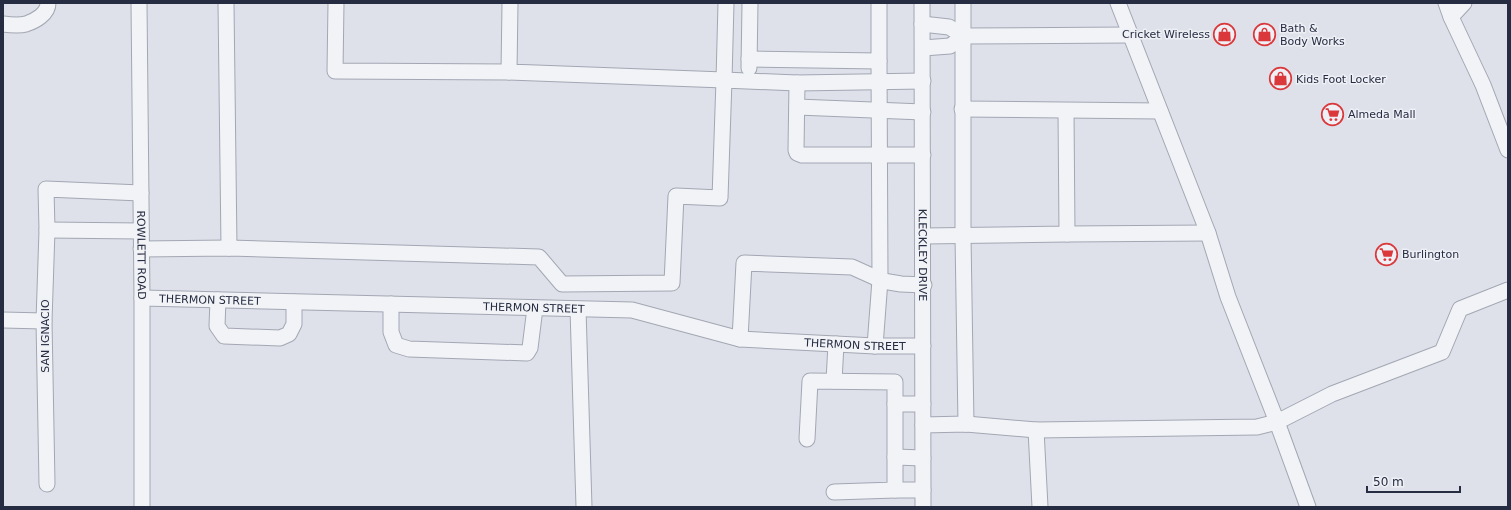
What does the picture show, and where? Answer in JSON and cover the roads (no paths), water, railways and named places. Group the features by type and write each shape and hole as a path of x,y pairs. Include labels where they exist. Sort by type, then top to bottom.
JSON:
{"street":[{"path":"3,24 25,25 44,14 48,7 48,3"},
{"name":"ROWLETT ROAD","path":"139,3 142,249 142,507"},
{"path":"226,3 229,248"},
{"path":"336,3 335,71 509,72 797,83 923,81"},
{"path":"509,72 510,3"},
{"path":"142,249 229,248 539,257 562,284 672,283 676,196 720,198 726,3"},
{"path":"749,81 750,3"},
{"path":"875,346 880,280 878,111 880,82 879,3"},
{"name":"KLECKLEY DRIVE","path":"922,3 924,236 922,425 923,507"},
{"path":"963,3 964,36 962,109 966,424"},
{"path":"1118,3 1208,233 1228,297 1277,422 1308,507"},
{"path":"1446,3 1451,17 1483,84 1508,150"},
{"path":"1451,17 1464,3"},
{"path":"922,24 949,26 964,36 1131,35"},
{"path":"923,48 950,46 964,36"},
{"path":"749,59 879,61"},
{"path":"797,83 797,153 802,155 923,155"},
{"path":"797,107 923,112"},
{"path":"962,109 1160,111"},
{"path":"1066,111 1067,234"},
{"name":"SAN IGNACIO","path":"47,484 44,321 47,230 46,189 141,194"},
{"path":"47,230 141,231"},
{"path":"924,236 1208,233"},
{"path":"740,339 744,263 852,267 880,280 901,284 924,285"},
{"path":"922,425 966,424 1036,430 1257,427 1277,422 1332,394 1442,352 1460,309 1508,290"},
{"name":"THERMON STREET","path":"142,298 632,310 740,339 875,346 923,346"},
{"path":"218,300 217,326 224,336 280,338 289,334 294,324 294,302"},
{"path":"391,304 391,332 396,344 409,350 527,353 530,348 535,308"},
{"path":"578,309 584,507"},
{"path":"3,320 44,321"},
{"path":"834,381 836,344"},
{"path":"807,439 810,381 895,382 895,490"},
{"path":"895,404 923,404"},
{"path":"1036,430 1040,507"},
{"path":"895,458 923,458"},
{"path":"834,492 923,490"}],"place":[{"name":"Cricket Wireless","path":"1225,34"},
{"name":"Bath & Body Works","path":"1265,34"},
{"name":"Kids Foot Locker","path":"1281,79"},
{"name":"Almeda Mall","path":"1333,114"},
{"name":"Burlington","path":"1386,254"}]}
